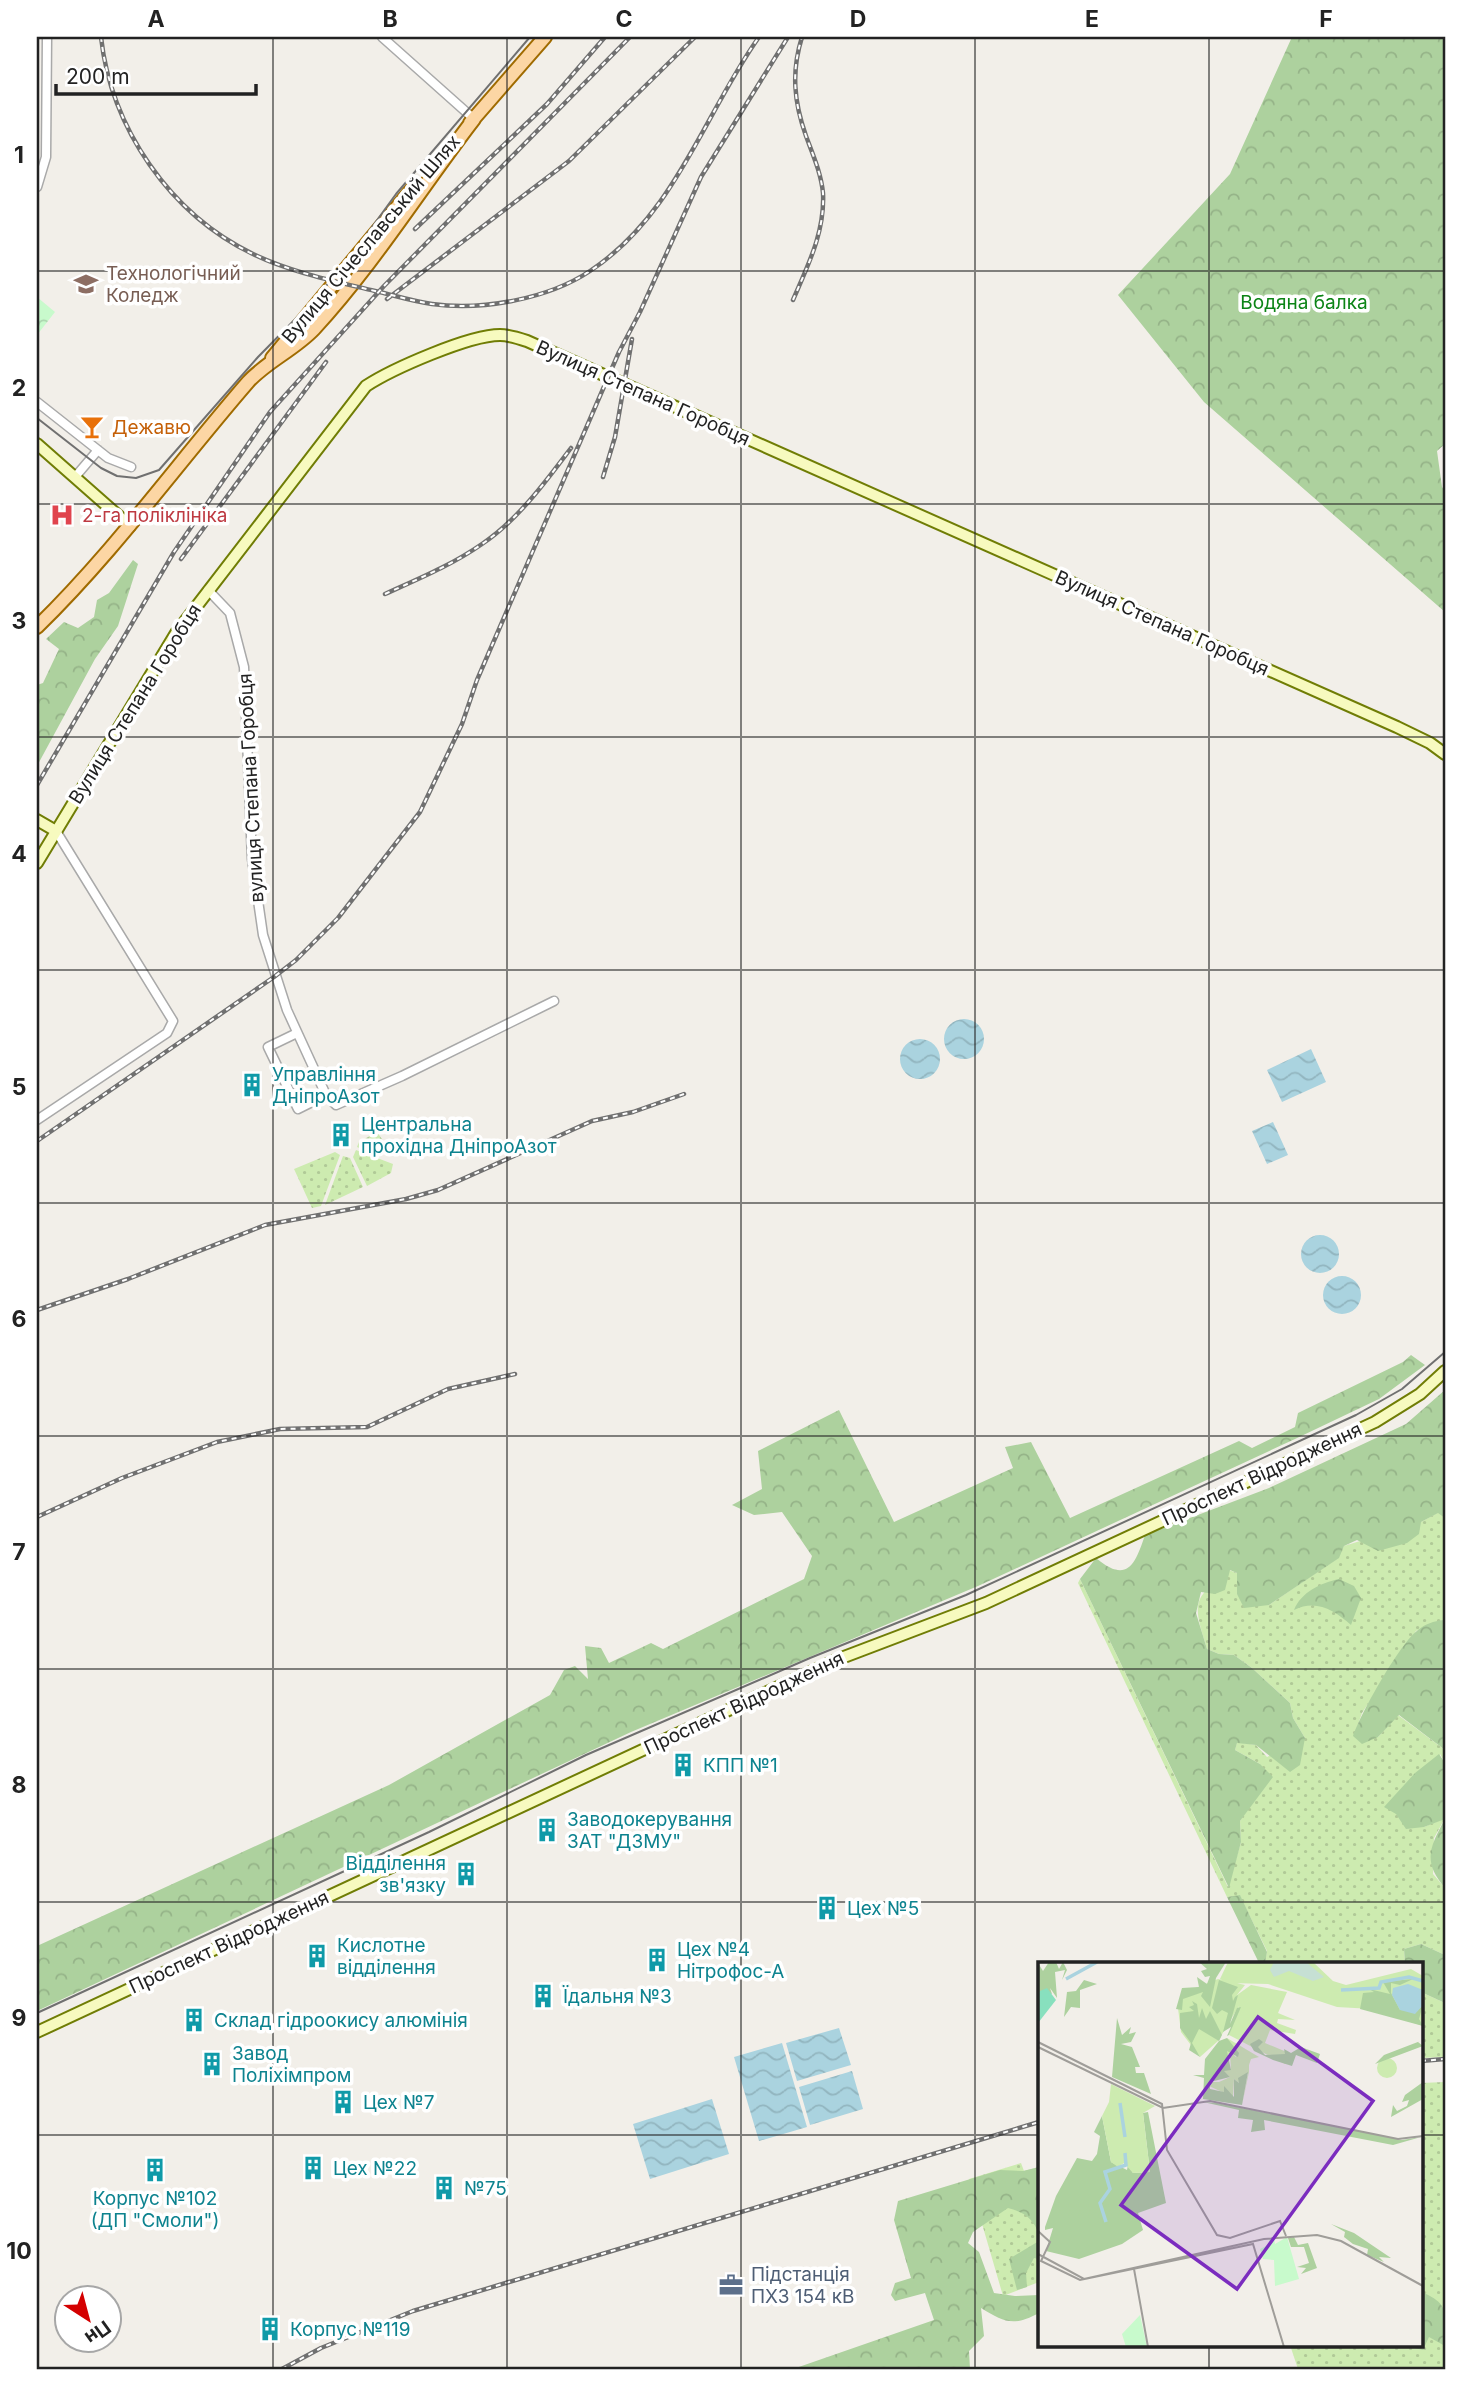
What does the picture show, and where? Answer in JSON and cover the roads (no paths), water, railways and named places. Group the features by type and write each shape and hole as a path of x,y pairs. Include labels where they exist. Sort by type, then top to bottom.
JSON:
{"main road":[{"name":"Вулиця Січеславський Шлях","path":"37,627 82,583 249,381 270,362 416,183 545,37"},
{"name":"Вулиця Степана Горобця","path":"37,863 176,634 366,386 382,376 484,337 513,336 1375,717 1430,743 1445,754"},
{"path":"37,444 130,526"},
{"path":"37,820 56,831"},
{"name":"Проспект Відродження","path":"37,2032 836,1660 985,1603 1365,1427 1399,1409 1445,1371"}],"street":[{"path":"37,187 46,157 47,37"},
{"path":"382,37 474,119"},
{"path":"37,402 118,464 131,467"},
{"path":"75,477 98,450"},
{"name":"вулиця Степана Горобця","path":"208,590 230,613 244,667 257,906 274,977 326,1095"},
{"path":"37,1120 167,1033 173,1021 56,831"},
{"path":"297,1033 268,1047 298,1110 326,1095 336,1105 402,1076 554,1001"}],"water":[{"path":"964,1019 972,1020 978,1025 983,1031 983,1047 978,1053 972,1058 964,1059 956,1058 950,1053 945,1047 944,1039 945,1031 950,1025 956,1020"},
{"path":"920,1039 928,1040 934,1045 939,1051 939,1067 934,1073 928,1078 920,1079 912,1078 906,1073 901,1067 900,1059 901,1051 906,1045 912,1040"},
{"path":"1311,1049 1326,1082 1282,1102 1267,1070"},
{"path":"1273,1122 1288,1155 1267,1164 1252,1131"},
{"path":"1320,1235 1334,1240 1339,1254 1334,1268 1320,1273 1306,1268 1301,1254 1306,1240"},
{"path":"1342,1276 1356,1281 1361,1295 1356,1309 1342,1314 1328,1309 1323,1295 1328,1281"},
{"path":"839,2028 851,2065 797,2081 786,2043"},
{"path":"782,2043 807,2127 759,2141 734,2057"},
{"path":"852,2071 863,2109 810,2125 799,2087"},
{"path":"712,2099 729,2154 650,2179 633,2124"}],"tram line":[{"path":"37,418 101,468 117,476 136,478 159,470 258,357 315,299 349,259 396,194 530,37"},
{"path":"37,2013 429,1832 586,1755 810,1658 966,1595 1356,1415 1402,1389 1445,1352"}],"railway":[{"path":"101,37 117,104 150,165 171,192 223,237 282,266 328,280 410,300 451,306 493,304 535,296 573,281 619,248 644,222 666,193 759,37"},
{"path":"415,229 547,104 605,37"},
{"path":"37,785 174,552 270,412 384,286 630,37"},
{"path":"387,299 569,161 695,37"},
{"path":"37,1141 296,960 338,918 420,812 462,724 477,680 619,352 701,177 788,37"},
{"path":"793,300 814,248 823,207 820,178 802,123 795,87 796,62 802,37"},
{"path":"603,477 615,437 632,339"},
{"path":"181,559 326,362"},
{"path":"385,594 471,552 508,524 571,448"},
{"path":"37,1310 128,1279 265,1225 406,1199 438,1190 592,1121 633,1112 684,1094"},
{"path":"37,1517 122,1478 217,1442 280,1429 367,1427 448,1389 515,1374"},
{"path":"1422,2061 1445,2059"},
{"path":"282,2369 321,2348 413,2311 1038,2122"}],"place":[{"name":"Технологічний Коледж","path":"86,284"},
{"name":"Дежавю","path":"92,427"},
{"name":"2-га поліклініка","path":"62,515"},
{"name":"Управління ДніпроАзот","path":"252,1085"},
{"name":"Центральна прохідна ДніпроАзот","path":"341,1135"},
{"name":"КПП №1","path":"683,1765"},
{"name":"Заводокерування ЗАТ \"ДЗМУ\"","path":"547,1830"},
{"name":"Відділення зв'язку","path":"466,1874"},
{"name":"Цех №5","path":"827,1908"},
{"name":"Кислотне відділення","path":"317,1956"},
{"name":"Цех №4 Нітрофос-А","path":"657,1960"},
{"name":"Їдальня №3","path":"543,1996"},
{"name":"Склад гідроокису алюмінія","path":"194,2020"},
{"name":"Завод Поліхімпром","path":"212,2064"},
{"name":"Цех №7","path":"343,2102"},
{"name":"Цех №22","path":"313,2168"},
{"name":"Корпус №102 (ДП \"Смоли\")","path":"155,2170"},
{"name":"№75","path":"444,2188"},
{"name":"Підстанція ПХЗ 154 кВ","path":"731,2285"},
{"name":"Корпус №119","path":"270,2329"}],"park label":[{"name":"Водяна балка","path":"1304,302"}]}
